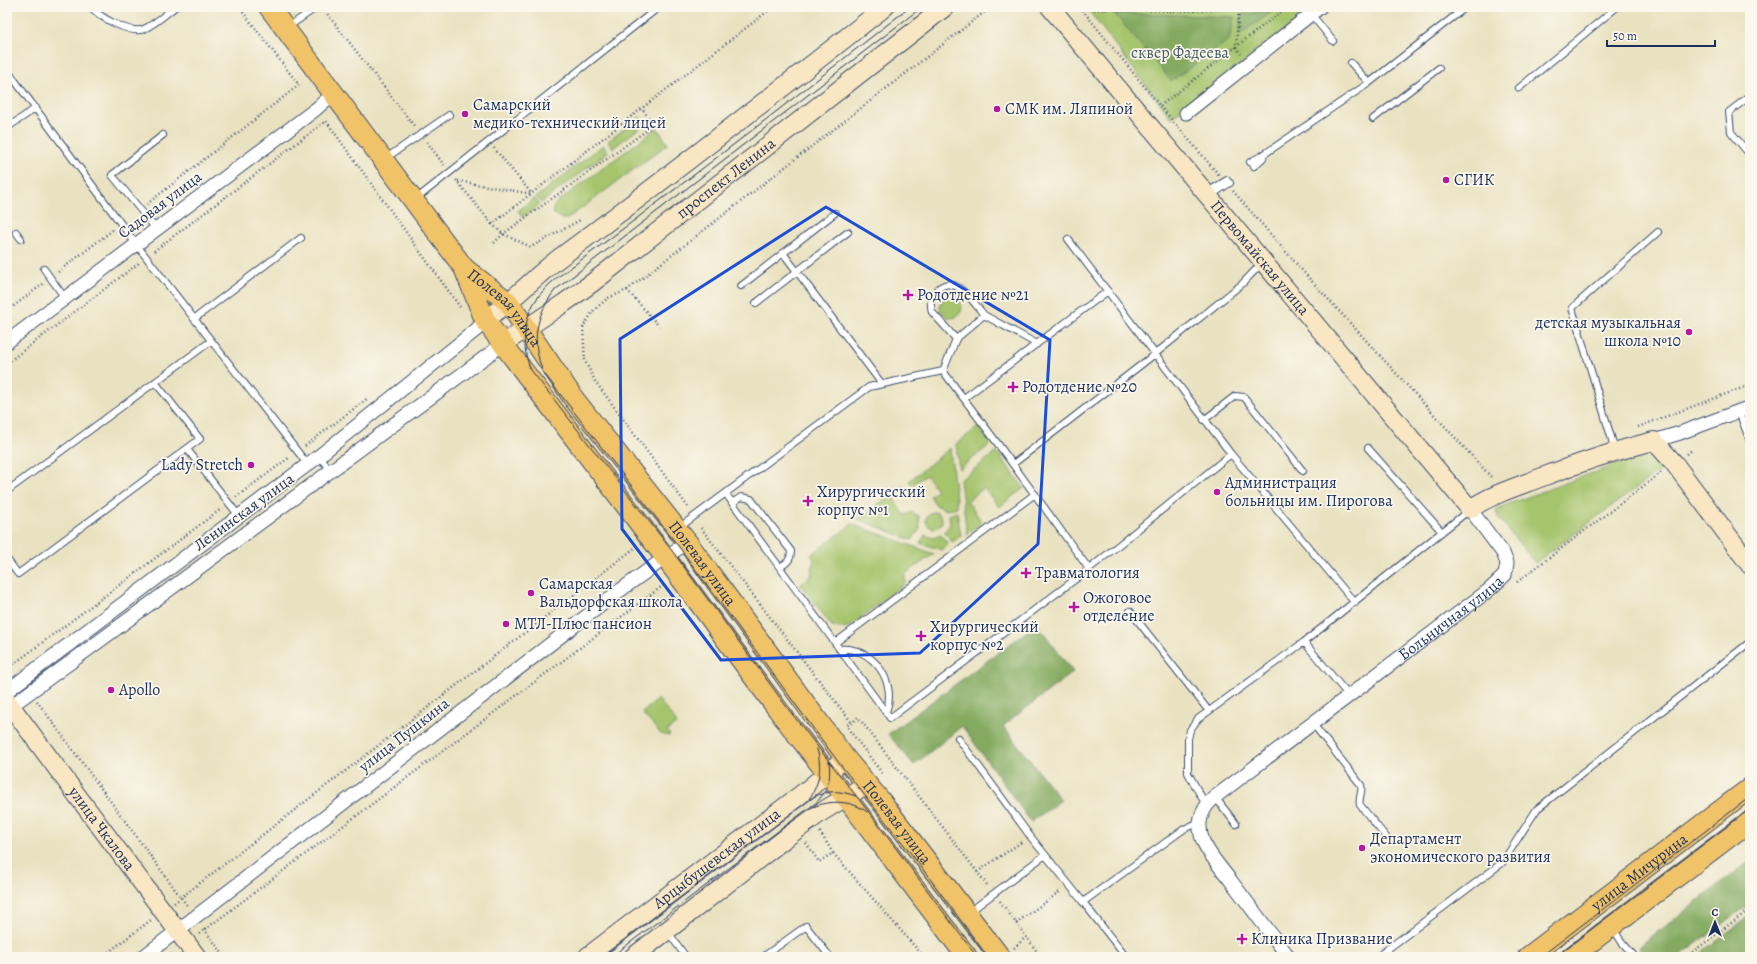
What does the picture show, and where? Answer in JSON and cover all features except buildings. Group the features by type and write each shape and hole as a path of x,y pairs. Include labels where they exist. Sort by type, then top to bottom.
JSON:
{"main road":[{"path":"269,7 464,268"},
{"path":"485,320 560,257 662,182 885,7"},
{"name":"проспект Ленина","path":"503,344 592,283 945,7"},
{"name":"Первомайская улица","path":"1050,7 1470,510"},
{"name":"Полевая улица","path":"464,268 508,302 574,399 682,536 845,758 867,784 967,914 1007,953"},
{"name":"Полевая улица","path":"464,268 485,320 665,557 782,715 847,798 967,957"},
{"path":"1470,510 1487,498 1615,451 1654,441 1674,463 1750,566"},
{"name":"улица Чкалова","path":"8,702 197,957"},
{"name":"Арцыбушевская улица","path":"587,957 807,790 845,758"},
{"name":"Арцыбушевская улица","path":"633,957 787,837 867,784"},
{"name":"улица Мичурина","path":"1528,957 1750,788"},
{"name":"улица Мичурина","path":"1571,957 1750,821"}],"street":[{"path":"1186,113 1316,10"},
{"name":"Садовая улица","path":"7,342 316,109 333,94"},
{"name":"Ленинская улица","path":"8,702 239,516 319,456 476,330 485,320"},
{"name":"Ленинская улица","path":"8,702 503,344"},
{"path":"1654,441 1744,410"},
{"name":"Больничная улица","path":"1211,801 1489,590 1505,575 1507,563 1504,553 1470,510"},
{"name":"улица Пушкина","path":"143,957 196,918 665,557 682,536"},
{"path":"1211,801 1202,812 1200,822 1203,841 1216,861 1289,957"}],"lane":[{"path":"91,7 116,24 137,30 144,29 175,7"},
{"path":"286,30 317,7"},
{"path":"414,201 659,7"},
{"path":"1252,164 1369,83 1466,7"},
{"path":"1519,88 1617,7"},
{"path":"1316,10 1333,41"},
{"path":"1352,62 1369,83"},
{"path":"1373,119 1439,68"},
{"path":"7,70 136,244 308,464"},
{"path":"1750,96 1730,112 1731,132 1750,155"},
{"path":"11,126 36,108"},
{"path":"383,160 449,115"},
{"path":"156,229 112,174 163,135"},
{"path":"1207,195 1227,182"},
{"path":"741,286 835,213"},
{"path":"16,232 22,239"},
{"path":"756,304 848,232"},
{"path":"1615,451 1572,308 1658,232"},
{"path":"194,319 301,238"},
{"path":"1068,239 1204,420 1355,603"},
{"path":"783,253 882,384"},
{"path":"1012,464 1155,354 1242,284 1263,262"},
{"path":"44,269 65,298"},
{"path":"956,339 932,312 931,300 933,294 943,286 956,286 962,290 984,315 1036,344"},
{"path":"964,398 1108,291"},
{"path":"943,371 956,339 984,315"},
{"path":"7,491 211,341"},
{"path":"682,536 726,494 869,387 943,371"},
{"path":"943,371 1089,569"},
{"path":"7,559 18,574 200,439 155,382"},
{"path":"1204,420 1235,396 1244,397 1304,471"},
{"path":"1744,410 1750,441"},
{"path":"1368,448 1442,532"},
{"path":"187,449 239,516"},
{"path":"726,494 890,718 1089,569 1231,454"},
{"path":"319,456 330,470"},
{"path":"837,646 1035,494"},
{"path":"732,503 741,497 751,499 791,551 789,561 780,567"},
{"path":"1236,824 1211,801 1188,773 1190,730 1198,719 1208,710 1304,642 1355,603 1470,510"},
{"path":"1130,611 1208,710"},
{"path":"1304,642 1349,696"},
{"path":"1377,957 1502,863 1537,809 1750,642"},
{"path":"837,646 860,652 874,660 884,674 889,690 886,712"},
{"path":"1313,724 1361,785 1362,790 1359,800 1360,804 1386,837"},
{"path":"958,738 1030,836 1126,957"},
{"path":"1083,902 1184,829 1200,822"},
{"path":"967,914 1045,854"},
{"path":"763,957 806,926 830,957"},
{"path":"1611,926 1621,941 1635,957"},
{"path":"667,931 686,957"}],"path":[{"path":"139,209 299,86 239,7"},
{"path":"688,507 595,380 585,361 583,327 594,310 608,298 627,290 991,7"},
{"path":"1080,8 1084,7"},
{"path":"1174,7 1176,11"},
{"path":"1080,8 1176,11 1250,7"},
{"path":"1160,106 1287,7"},
{"path":"1080,8 1160,106 1307,276 1491,480"},
{"path":"1239,8 1236,47 1249,63"},
{"path":"494,243 503,234 654,125 642,109"},
{"path":"7,363 326,121 461,308"},
{"path":"457,181 532,194 489,142"},
{"path":"492,224 503,234 530,246 586,217"},
{"path":"7,311 121,224"},
{"path":"627,290 659,326"},
{"path":"7,669 298,452 371,395"},
{"path":"702,528 852,723"},
{"path":"102,957 163,912 641,542"},
{"path":"205,930 666,584"},
{"path":"37,701 225,957"},
{"path":"858,717 1041,957"},
{"path":"819,832 833,853 924,957"},
{"path":"977,872 1030,836"},
{"path":"805,842 819,862 833,853"},
{"path":"1016,923 1069,885"},
{"path":"1686,957 1750,909"},
{"path":"1007,953 1026,937"},
{"path":"168,957 173,953"}],"highlighted area":[{"path":"826,207 1050,340 1038,544 920,653 721,660 622,529 620,339"}],"green space":[{"name":"сквер Фадеева","path":"1086,7 1316,7 1171,118"},
{"path":"1276,9 1239,35 1241,15"},
{"path":"1114,13 1234,17 1229,40 1171,81"},
{"path":"640,117 645,124 613,148 608,141"},
{"path":"657,128 668,144 567,219 562,219 554,214 553,208 556,203"},
{"path":"603,145 608,152 541,203 536,197"},
{"path":"534,198 539,205 523,217 518,211"},
{"path":"951,296 959,299 962,307 959,315 951,318 943,315 940,307 943,299"},
{"path":"978,427 991,444 959,469 956,444"},
{"path":"950,448 957,507 947,510 936,505 930,496 937,490 926,475 912,485 909,481"},
{"path":"997,452 1024,488 999,507 984,488 967,501 982,522 967,534 960,480"},
{"path":"1649,452 1654,453 1666,466 1535,563 1498,517 1496,512 1498,508"},
{"path":"903,486 906,490 894,500 905,515 912,512 919,516 920,529 912,540 858,519"},
{"path":"934,512 940,514 942,520 940,526 934,528 928,526 926,520 928,514"},
{"path":"957,512 961,536 952,542 945,532 950,524 949,515"},
{"path":"852,524 934,554 905,574 905,583 851,626 837,628 832,626 800,585 811,576 814,559 811,555"},
{"path":"925,535 933,538 941,535 948,544 941,550 920,543"},
{"path":"1037,624 1073,672 1003,726 1061,800 1031,822 962,726 914,765 888,734"},
{"path":"658,699 677,723 667,731 670,735 669,736 661,734 642,713"},
{"path":"1750,861 1750,904 1678,957 1645,957 1638,947"},
{"path":"1750,915 1750,957 1695,957"}],"tram line":[{"path":"910,7 551,283 540,294 528,316 525,344 531,370 673,552 789,710 871,815 977,957"},
{"path":"922,7 555,290 548,300 539,320 536,340 539,361 543,372 679,547 839,763 913,856 988,957"},
{"path":"809,799 816,787 820,769 817,749"},
{"path":"611,957 817,802 827,788 830,773 829,761"},
{"path":"601,957 813,797 824,793 834,792 856,796"},
{"path":"1540,957 1750,797"},
{"path":"813,807 826,803 841,802 855,805 867,812"},
{"path":"1555,957 1750,809"}],"place":[{"name":"СМК им. Ляпиной","path":"997,109"},
{"name":"Самарский медико-технический лицей","path":"465,114"},
{"name":"СГИК","path":"1446,180"},
{"name":"Родотдение №21","path":"908,295"},
{"name":"детская музыкальная школа №10","path":"1689,332"},
{"name":"Родотдение №20","path":"1013,387"},
{"name":"Lady Stretch","path":"251,465"},
{"name":"Администрация больницы им. Пирогова","path":"1217,492"},
{"name":"Хирургический корпус №1","path":"808,501"},
{"name":"Травматология","path":"1026,573"},
{"name":"Самарская Вальдорфская школа","path":"531,593"},
{"name":"Ожоговое отделение","path":"1074,607"},
{"name":"МТЛ-Плюс пансион","path":"506,624"},
{"name":"Хирургический корпус №2","path":"921,636"},
{"name":"Apollo","path":"111,690"},
{"name":"Департамент экономического развития","path":"1362,848"},
{"name":"Клиника Призвание","path":"1242,939"}]}
